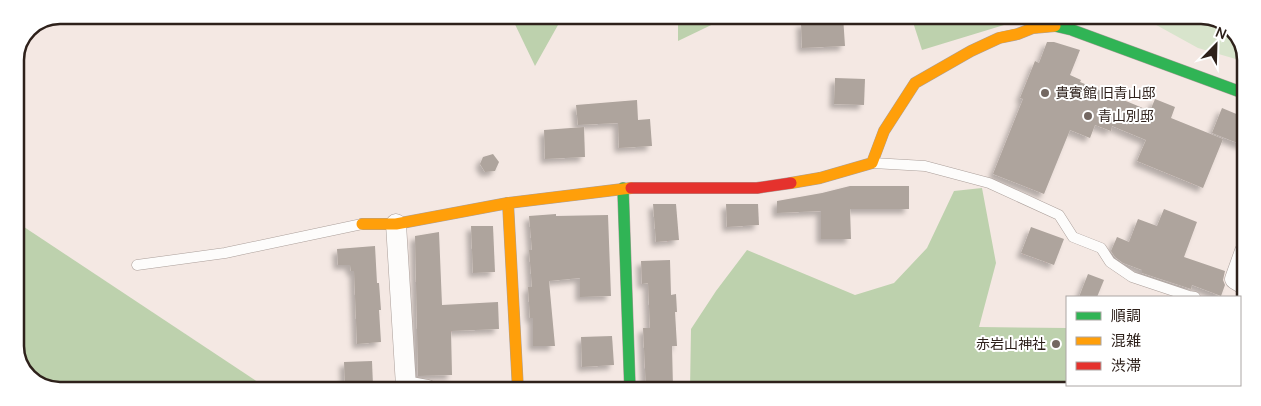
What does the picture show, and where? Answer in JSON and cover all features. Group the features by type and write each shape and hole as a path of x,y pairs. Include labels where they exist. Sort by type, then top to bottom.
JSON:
{"street":[{"path":"362,224 396,224 508,203 622,188 757,188 820,178 872,163 884,131 915,83 971,51 999,38 1018,34 1033,28 1055,26 1072,30 1237,91"},
{"path":"622,188 630,382"},
{"path":"508,203 518,382"},
{"path":"396,224 406,382"}],"lane":[{"path":"872,163 925,166 989,183 1059,215 1073,237 1101,248 1110,262 1132,277 1189,296"},
{"path":"137,265 225,253 362,224"}],"green space":[{"path":"515,24 559,24 558,25 535,66"},
{"path":"678,24 713,24 678,41"},
{"path":"914,24 1008,24 922,50"},
{"path":"1154,24 1201,24 1217,27 1230,38 1235,46 1237,59 1198,48"},
{"path":"982,188 996,263 979,327 1066,328 1066,382 690,382 691,329 716,291 747,250 855,295 894,283 927,248 954,191"},
{"path":"24,227 258,382 60,382 44,379 33,370 26,360 24,353"}],"building":[{"path":"801,24 844,24 845,46 802,48"},
{"name":"青山別邸","path":"1047,42 1054,42 1080,50 1070,75 1081,80 1080,82 1150,111 1155,99 1175,107 1171,118 1223,139 1203,188 1137,161 1146,140 1112,126 1111,131 1095,125 1090,138 1070,130 1044,194 993,174 1023,99 1020,98 1035,61 1039,63"},
{"path":"835,78 865,79 864,105 834,104"},
{"path":"637,100 638,120 650,119 652,146 619,148 618,123 578,125 576,105"},
{"path":"1222,108 1237,114 1237,143 1212,133"},
{"path":"584,127 585,157 545,159 544,130"},
{"path":"493,154 499,162 495,171 485,172 480,164 483,157"},
{"path":"850,186 909,186 909,209 850,209 851,239 821,239 821,211 777,213 777,201"},
{"path":"653,204 676,204 679,240 656,242"},
{"path":"726,204 758,204 759,225 727,227"},
{"path":"1164,209 1197,222 1184,257 1225,271 1223,280 1225,285 1221,296 1192,285 1191,289 1142,273 1142,270 1123,263 1111,251 1117,237 1129,242 1138,219 1157,226"},
{"path":"556,214 556,216 608,215 611,296 580,297 580,278 549,281 555,346 533,346 533,318 530,318 528,287 532,287 529,250 532,250 529,216"},
{"path":"471,226 493,226 495,272 473,273"},
{"path":"1031,227 1064,239 1054,265 1021,253"},
{"path":"439,232 442,305 498,302 499,329 451,331 452,375 418,376 415,236"},
{"path":"375,246 381,310 379,310 381,342 357,344 354,271 351,271 350,265 338,265 337,249"},
{"path":"670,260 671,295 676,294 677,312 675,312 677,346 672,346 673,382 646,382 643,328 650,328 648,283 642,284 641,261"},
{"path":"1088,274 1104,280 1097,296 1079,296"},
{"path":"612,336 614,365 582,367 581,337"},
{"path":"372,361 373,382 345,382 344,362"}],"traffic: fast":[{"path":"1055,26 1072,30 1237,91"},
{"path":"623,188 630,382"}],"traffic: slow":[{"path":"791,183 820,178 872,163 884,131 915,83 971,51 999,38 1018,34 1033,28 1055,26"},
{"path":"362,224 396,224 508,203 631,188"},
{"path":"508,203 518,382"}],"traffic: jam":[{"path":"631,188 757,188 791,183"}],"place":[{"name":"貴賓館 旧青山邸","path":"1045,93"},
{"name":"青山別邸","path":"1088,116"},
{"name":"赤岩山神社","path":"1056,344"}]}
